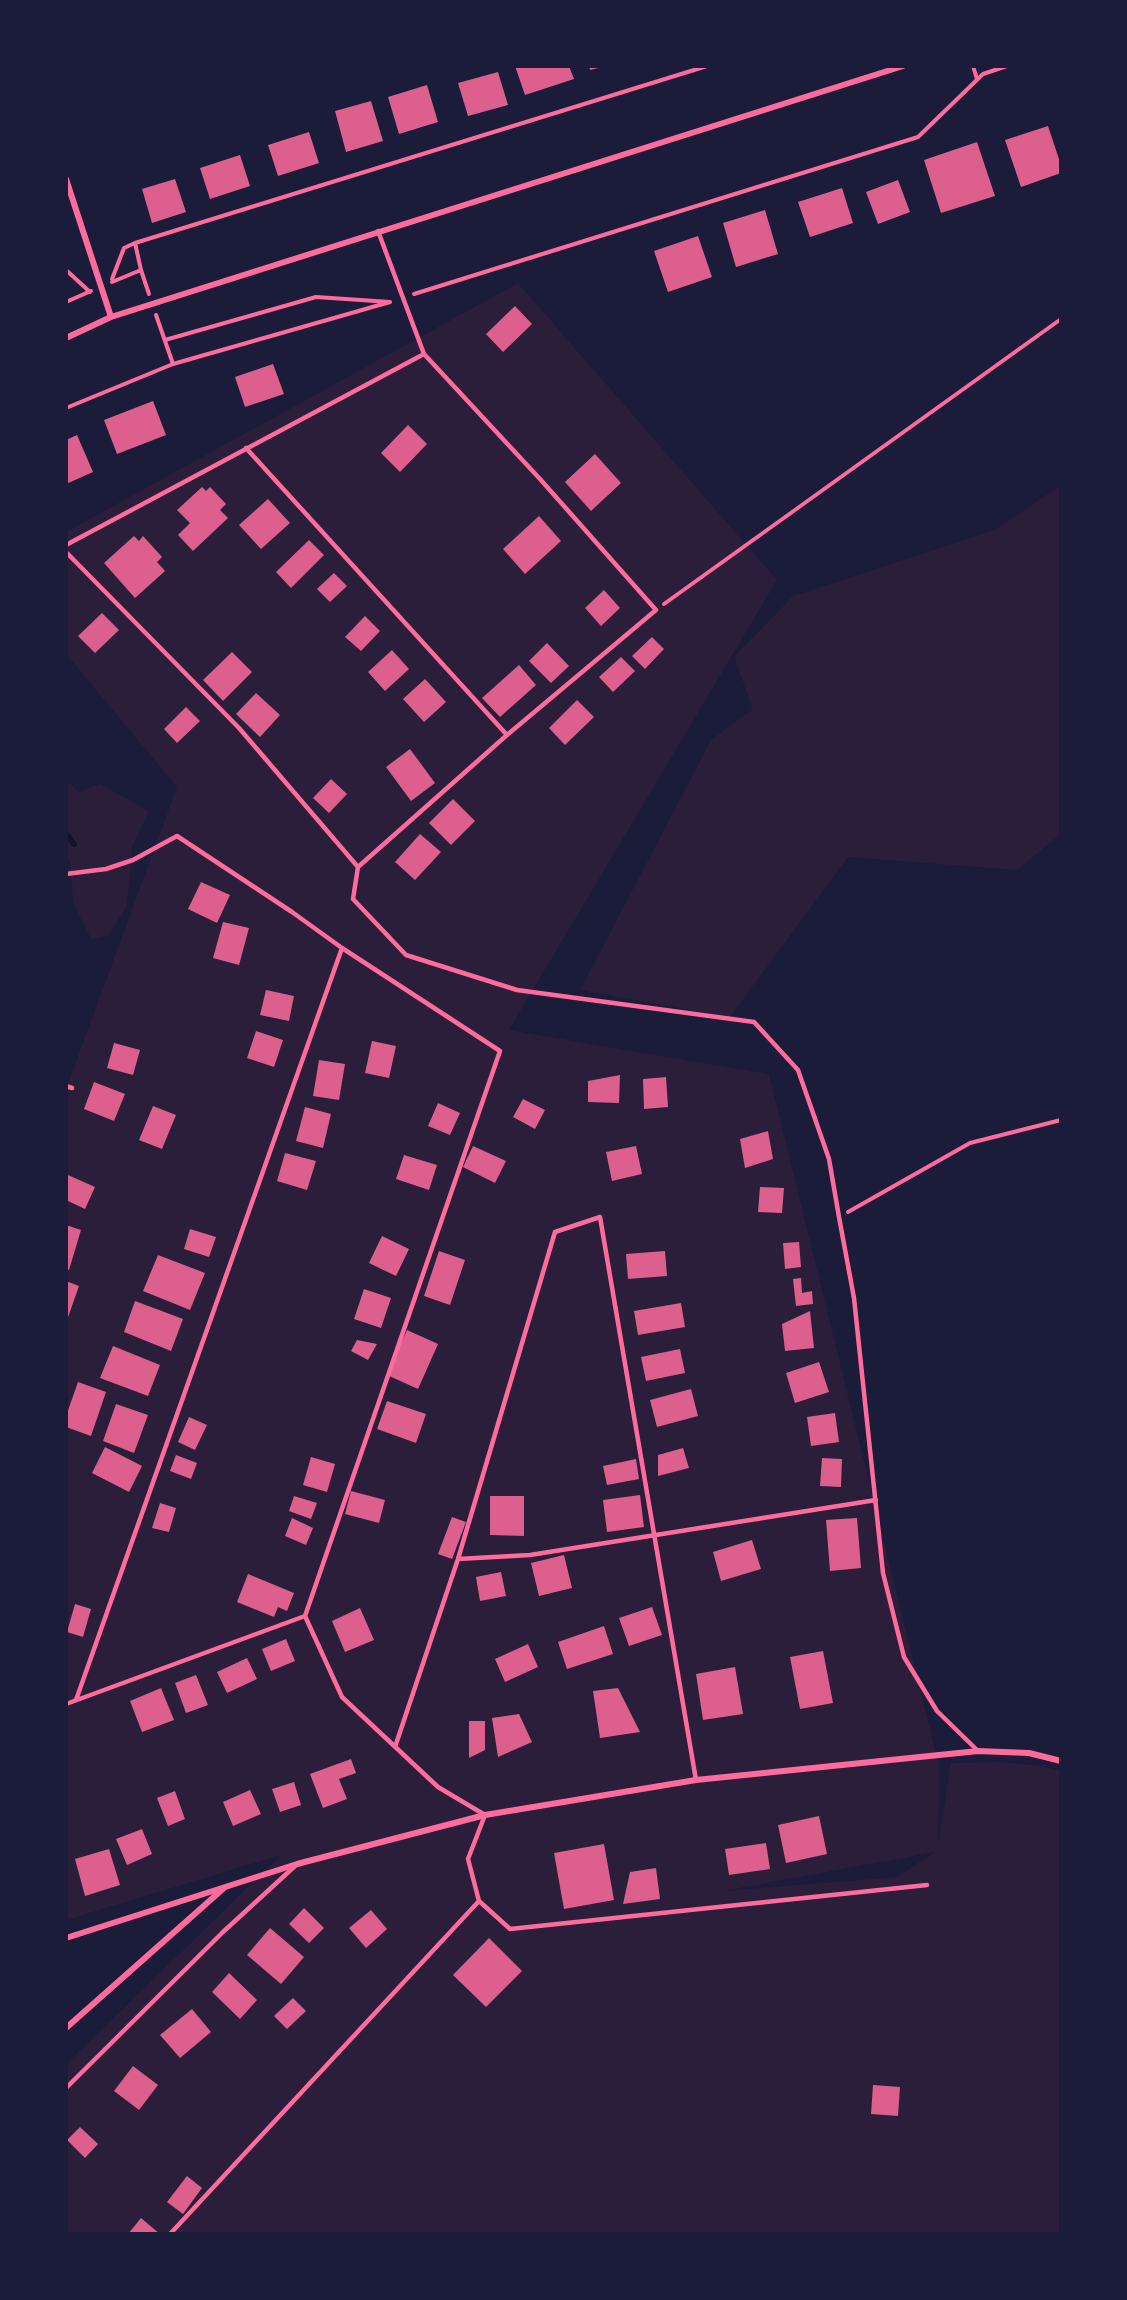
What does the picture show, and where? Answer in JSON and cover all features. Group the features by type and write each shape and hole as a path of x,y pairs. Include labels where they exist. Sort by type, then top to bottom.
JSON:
{"street":[{"path":"66,338 111,317 152,303 903,66"},
{"path":"66,179 111,317"},
{"path":"66,1938 297,1864 485,1815 696,1780 978,1751 1029,1753 1061,1761"},
{"path":"66,2028 226,1885"}],"lane":[{"path":"378,231 424,354 540,479 656,610 507,735 358,867 353,899 406,955 517,990 754,1022 798,1070 829,1159 854,1298 883,1573 904,1657 937,1711 978,1751"},
{"path":"66,545 424,354"},
{"path":"246,448 507,735"},
{"path":"66,552 239,728 358,867"},
{"path":"66,874 106,868 133,860 177,836 342,948 500,1051 305,1616 342,1697 438,1787 485,1815 468,1859 479,1901 510,1929 927,1885"},
{"path":"76,1700 342,948"},
{"path":"395,1748 458,1559 555,1232 600,1217 696,1780"},
{"path":"458,1559 530,1555 876,1500"},
{"path":"66,1704 305,1616"},
{"path":"66,2088 223,1932 297,1864"},
{"path":"170,2234 479,1901"}],"path":[{"path":"141,270 111,283 124,248 135,243 707,66"},
{"path":"973,66 977,79"},
{"path":"66,408 173,364 390,302 918,137 983,74 1007,66"},
{"path":"135,243 141,270 173,364"},
{"path":"66,270 90,292"},
{"path":"66,294 67,301 101,287"},
{"path":"165,340 316,297 390,302"},
{"path":"656,610 1061,320"},
{"path":"839,1217 970,1143 1061,1120"}],"shaded area":[{"path":"518,283 777,580 509,1030 769,1074 939,1766 938,1845 951,1763 1000,1762 1042,1766 1061,1771 1061,2234 66,2234 66,2064 281,1855 66,1920 66,1089 177,787 66,654 66,532","holes":["935,1852 897,1877 723,1891"]},
{"path":"1061,485 1061,834 1017,870 848,857 730,1017 580,990 711,740 753,709 734,657 793,596 995,530"},
{"path":"66,780 79,792 100,784 149,811 132,847 127,906 108,936 91,939 73,903 70,862 66,860"}],"building":[{"path":"515,66 569,66 574,79 525,95"},
{"path":"589,66 603,66 603,67 590,70"},
{"path":"498,72 508,105 468,116 458,83"},
{"path":"427,85 438,122 399,134 388,97"},
{"path":"371,101 383,141 346,152 335,111"},
{"path":"1048,126 1061,165 1061,173 1021,187 1005,140"},
{"path":"309,132 319,163 278,176 268,145"},
{"path":"977,142 995,196 941,213 924,160"},
{"path":"240,155 250,186 210,199 200,168"},
{"path":"175,179 186,212 152,223 142,189"},
{"path":"898,180 910,212 878,224 866,192"},
{"path":"842,188 853,223 810,237 798,202"},
{"path":"765,210 778,254 736,267 723,223"},
{"path":"698,236 712,277 668,292 654,251"},
{"path":"515,306 532,324 503,352 486,334"},
{"path":"273,364 284,394 245,407 235,377"},
{"path":"153,401 166,435 117,454 104,420"},
{"path":"408,425 427,444 400,472 381,453"},
{"path":"77,435 93,472 66,484 66,440"},
{"path":"595,454 621,483 591,511 565,482"},
{"path":"202,487 206,491 210,487 226,504 220,510 228,518 193,551 178,535 190,523 177,510"},
{"path":"268,499 290,523 261,549 239,525"},
{"path":"539,516 561,541 525,574 503,549"},
{"path":"134,536 139,541 143,536 162,557 157,562 165,571 135,598 104,563"},
{"path":"309,540 324,555 291,588 276,572"},
{"path":"334,573 347,586 330,602 317,589"},
{"path":"604,590 620,608 601,626 585,608"},
{"path":"102,613 119,630 95,653 78,636"},
{"path":"365,616 380,631 361,651 345,637"},
{"path":"652,637 664,649 645,669 632,656"},
{"path":"547,643 569,666 551,683 529,661"},
{"path":"392,650 409,669 385,691 368,672"},
{"path":"232,652 252,672 223,701 203,680"},
{"path":"621,657 635,671 613,692 599,677"},
{"path":"519,665 536,685 500,717 482,698"},
{"path":"425,679 446,702 424,722 403,699"},
{"path":"256,693 280,715 260,737 236,714"},
{"path":"577,700 594,717 565,745 549,728"},
{"path":"186,707 200,721 177,743 164,729"},
{"path":"410,749 435,783 411,801 386,767"},
{"path":"331,779 347,794 329,813 313,798"},
{"path":"453,799 475,821 451,845 429,823"},
{"path":"420,834 441,852 415,880 395,862"},
{"path":"201,882 230,895 217,923 188,909"},
{"path":"223,922 249,928 239,965 213,958"},
{"path":"266,990 294,996 289,1021 260,1015"},
{"path":"256,1031 283,1040 274,1067 247,1058"},
{"path":"372,1041 396,1046 389,1078 365,1073"},
{"path":"114,1043 140,1050 133,1075 107,1068"},
{"path":"319,1060 345,1064 339,1100 313,1096"},
{"path":"620,1075 619,1103 588,1102 588,1081"},
{"path":"666,1077 668,1107 644,1109 643,1079"},
{"path":"94,1082 125,1094 114,1121 84,1109"},
{"path":"523,1099 545,1110 535,1129 513,1117"},
{"path":"438,1103 460,1113 450,1135 428,1126"},
{"path":"153,1106 176,1115 162,1149 139,1140"},
{"path":"305,1107 331,1114 323,1148 296,1141"},
{"path":"768,1131 773,1159 745,1168 740,1139"},
{"path":"473,1146 506,1161 495,1183 463,1167"},
{"path":"636,1146 642,1174 612,1181 606,1152"},
{"path":"285,1153 316,1161 307,1190 277,1181"},
{"path":"404,1155 437,1165 429,1190 396,1179"},
{"path":"68,1175 95,1187 85,1209 66,1200"},
{"path":"760,1187 784,1188 782,1213 758,1212"},
{"path":"66,1225 81,1230 69,1270 66,1269"},
{"path":"190,1229 216,1237 209,1257 184,1249"},
{"path":"382,1236 409,1249 396,1276 369,1263"},
{"path":"799,1242 801,1267 785,1269 783,1243"},
{"path":"439,1251 465,1260 450,1305 424,1296"},
{"path":"665,1251 667,1276 628,1279 626,1254"},
{"path":"158,1255 205,1273 190,1310 143,1291"},
{"path":"801,1278 802,1293 812,1291 813,1304 796,1306 793,1279"},
{"path":"66,1281 79,1286 66,1323"},
{"path":"364,1289 391,1298 381,1328 354,1319"},
{"path":"135,1301 183,1319 171,1351 124,1332"},
{"path":"681,1303 685,1327 638,1335 634,1311"},
{"path":"810,1311 814,1348 785,1351 782,1324"},
{"path":"407,1330 438,1344 418,1389 387,1375"},
{"path":"357,1340 377,1344 368,1360 351,1351"},
{"path":"113,1346 160,1365 148,1396 100,1378"},
{"path":"680,1349 685,1373 646,1381 641,1357"},
{"path":"819,1362 829,1392 795,1403 786,1373"},
{"path":"78,1382 106,1392 91,1436 66,1427 66,1416"},
{"path":"691,1389 698,1416 657,1427 650,1400"},
{"path":"387,1401 426,1414 416,1443 377,1429"},
{"path":"116,1404 148,1415 134,1453 103,1441"},
{"path":"835,1413 839,1442 811,1446 807,1417"},
{"path":"189,1417 207,1425 195,1450 178,1442"},
{"path":"105,1447 142,1466 129,1492 92,1473"},
{"path":"683,1448 689,1468 658,1476 658,1455"},
{"path":"176,1455 197,1463 191,1479 170,1471"},
{"path":"311,1457 335,1464 327,1492 303,1485"},
{"path":"822,1458 842,1459 841,1487 820,1486"},
{"path":"636,1459 639,1479 607,1485 603,1466"},
{"path":"351,1491 385,1500 379,1523 345,1514"},
{"path":"640,1495 644,1527 607,1532 603,1500"},
{"path":"294,1496 317,1503 311,1519 289,1511"},
{"path":"490,1496 524,1496 524,1536 490,1535"},
{"path":"160,1503 176,1508 169,1532 152,1528"},
{"path":"452,1517 466,1522 452,1559 438,1554"},
{"path":"292,1518 313,1528 306,1545 285,1536"},
{"path":"857,1518 861,1568 830,1571 826,1520"},
{"path":"752,1540 761,1569 721,1581 713,1552"},
{"path":"564,1555 572,1588 539,1596 531,1563"},
{"path":"501,1572 506,1596 480,1601 476,1577"},
{"path":"248,1574 294,1593 287,1611 278,1607 274,1617 237,1602"},
{"path":"75,1604 91,1609 83,1637 67,1632"},
{"path":"652,1607 662,1635 629,1646 619,1618"},
{"path":"360,1608 374,1640 345,1652 332,1621"},
{"path":"604,1626 613,1654 567,1669 558,1642"},
{"path":"286,1639 295,1661 271,1671 262,1649"},
{"path":"528,1644 538,1667 505,1682 495,1659"},
{"path":"823,1651 833,1703 800,1709 790,1657"},
{"path":"247,1658 257,1679 227,1693 217,1672"},
{"path":"735,1667 743,1714 703,1720 696,1674"},
{"path":"196,1675 208,1705 186,1713 175,1683"},
{"path":"161,1688 174,1720 142,1732 130,1701"},
{"path":"618,1688 640,1732 600,1738 593,1691"},
{"path":"519,1714 532,1742 498,1757 492,1718"},
{"path":"469,1721 485,1721 485,1750 469,1758"},
{"path":"351,1759 356,1773 339,1779 347,1799 323,1808 310,1774"},
{"path":"294,1782 301,1805 280,1812 272,1789"},
{"path":"250,1790 261,1814 233,1826 223,1802"},
{"path":"175,1791 185,1819 168,1826 157,1798"},
{"path":"819,1816 827,1854 786,1863 778,1825"},
{"path":"142,1829 152,1854 127,1865 116,1839"},
{"path":"766,1843 770,1869 729,1875 725,1849"},
{"path":"604,1844 614,1900 564,1909 554,1853"},
{"path":"109,1849 120,1885 85,1896 75,1859"},
{"path":"656,1868 660,1899 623,1904 630,1872"},
{"path":"304,1908 324,1928 309,1943 289,1924"},
{"path":"371,1910 387,1929 366,1948 349,1928"},
{"path":"270,1928 304,1957 281,1984 247,1955"},
{"path":"489,1938 522,1971 486,2007 453,1975"},
{"path":"229,1973 257,2000 240,2019 212,1992"},
{"path":"293,1998 306,2011 287,2029 274,2016"},
{"path":"192,2009 211,2032 180,2058 160,2035"},
{"path":"133,2066 158,2085 139,2110 114,2091"},
{"path":"873,2085 900,2087 898,2116 871,2114"},
{"path":"80,2127 98,2144 85,2158 67,2140"},
{"path":"187,2176 202,2188 183,2214 167,2202"},
{"path":"141,2218 160,2234 128,2234"}],"waterway":[{"path":"66,834 74,844"}]}
